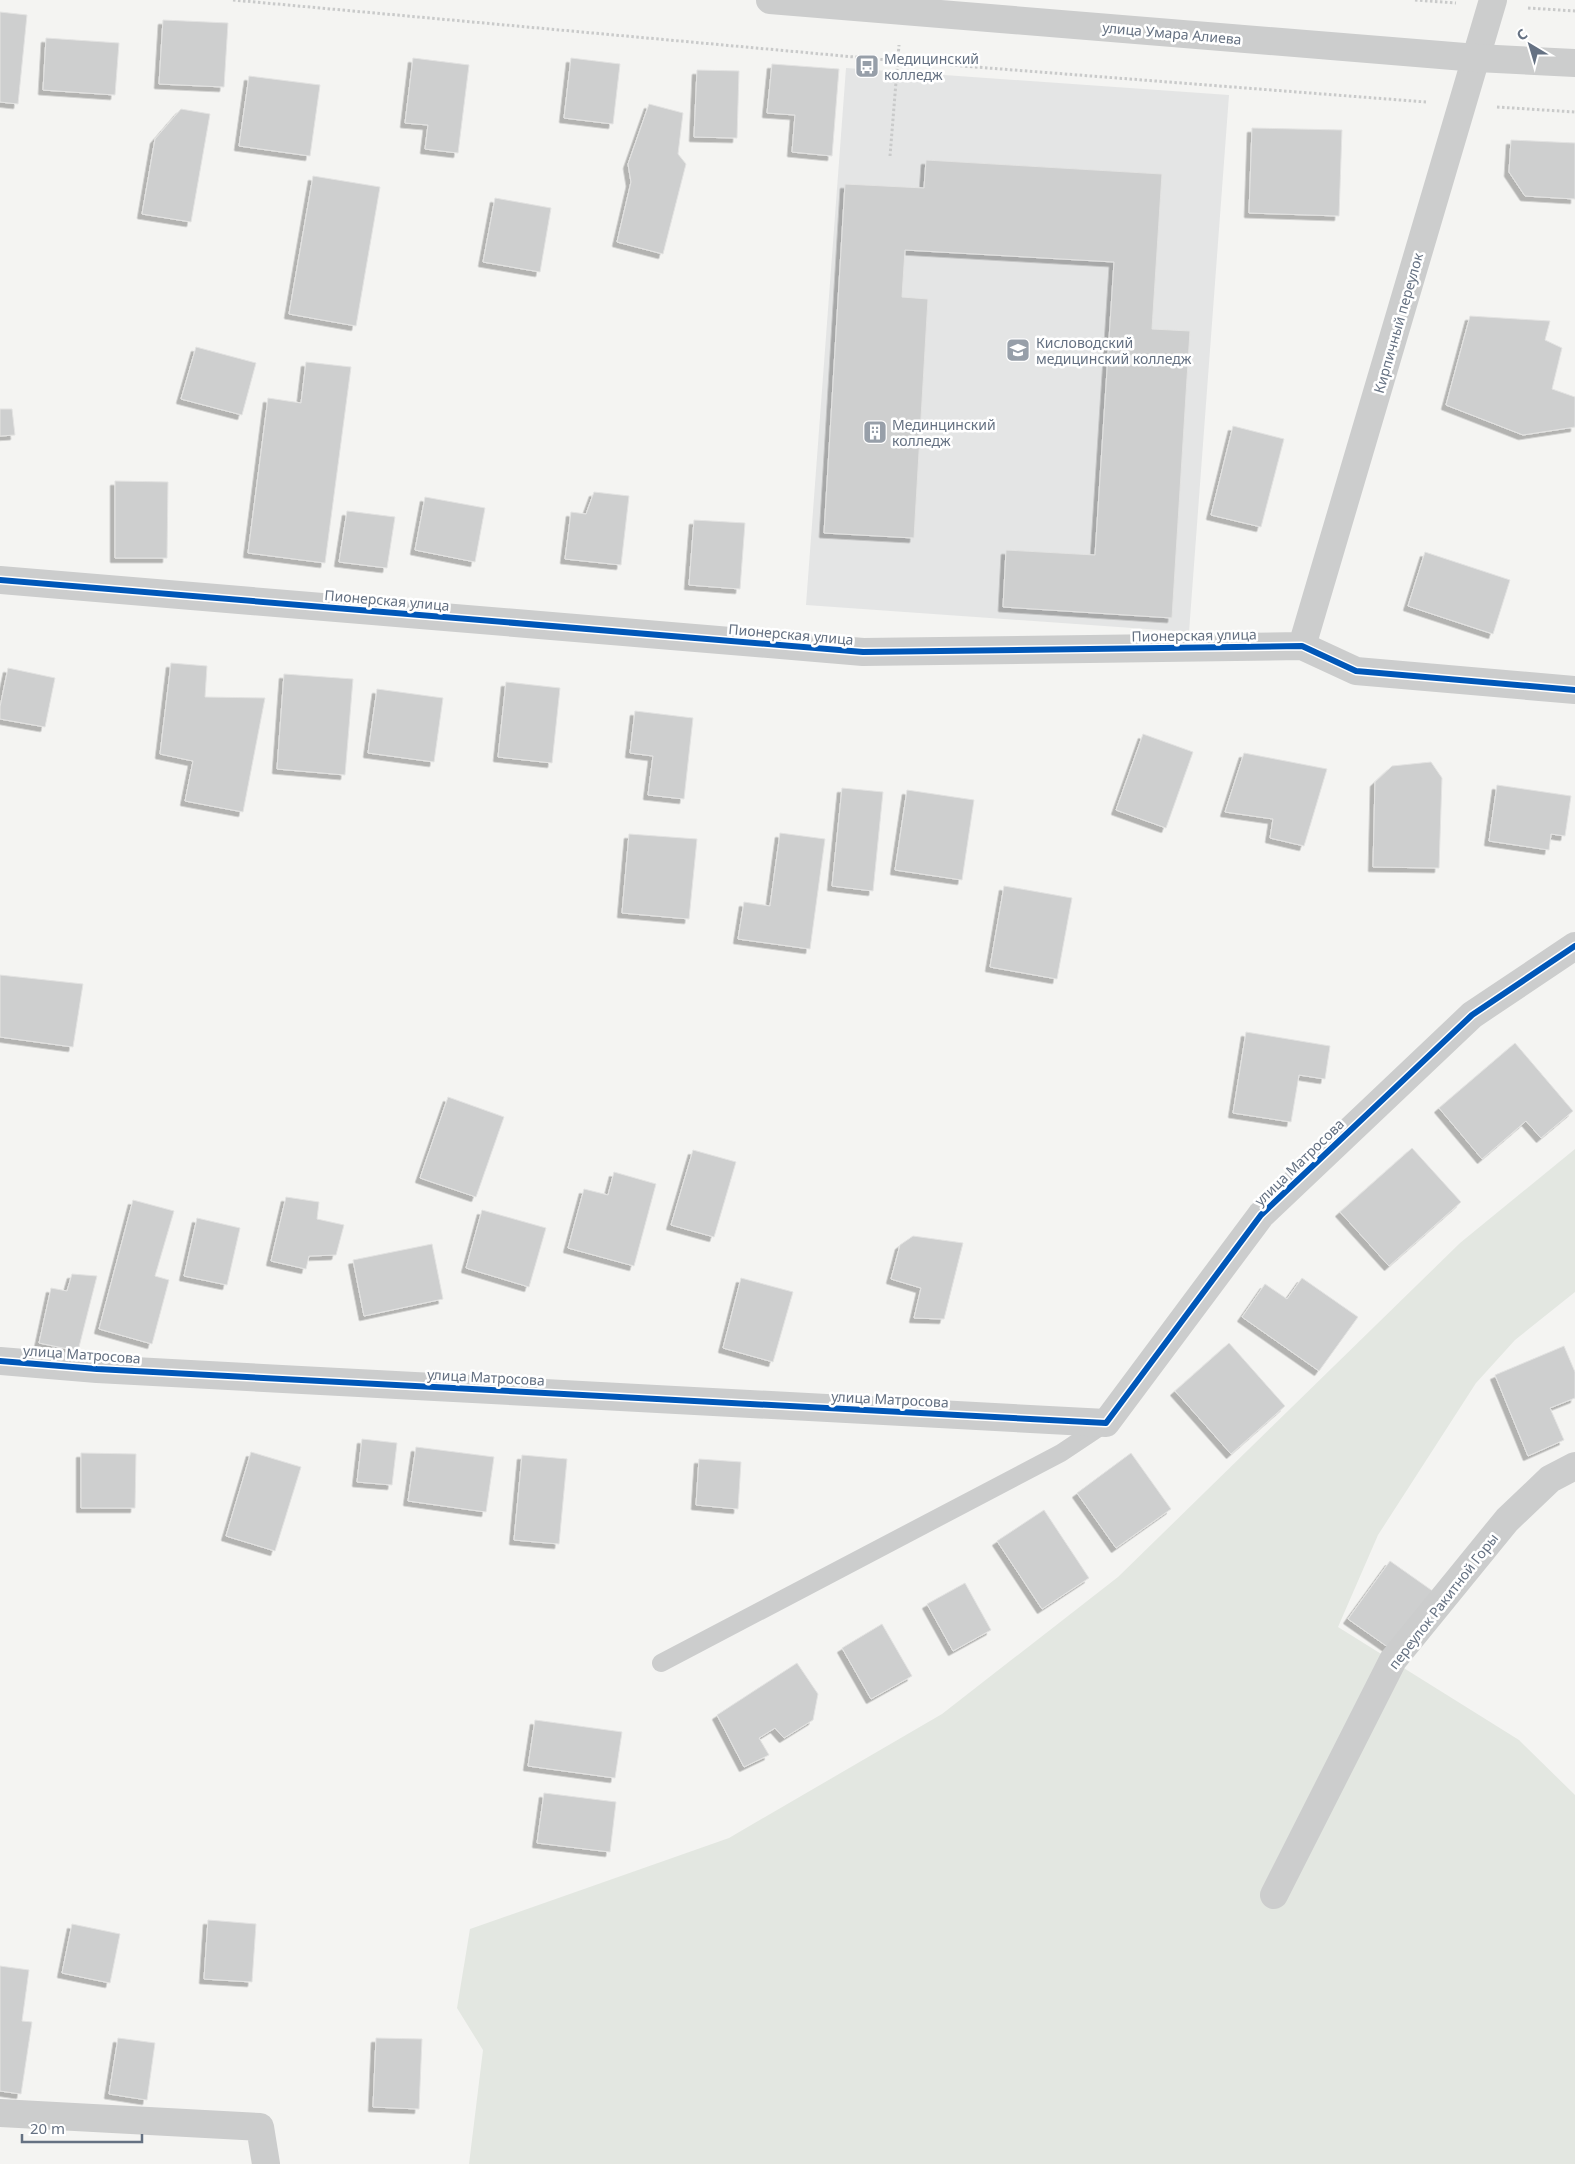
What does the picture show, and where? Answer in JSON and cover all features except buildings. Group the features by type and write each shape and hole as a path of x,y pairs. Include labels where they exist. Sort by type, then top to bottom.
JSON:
{"street":[{"name":"улица Умара Алиева","path":"770,0 1477,58 1575,63"},
{"name":"Кирпичный переулок","path":"1302,646 1493,0"},
{"name":"Пионерская улица","path":"0,580 862,652 1302,646 1356,671 1575,690"},
{"name":"улица Матросова","path":"0,1361 96,1369 1106,1423 1261,1215 1472,1015 1575,946"},
{"name":"переулок Ракитной Горы","path":"1274,1895 1393,1660 1507,1520 1550,1479 1575,1466"},
{"path":"0,2113 260,2127 266,2164"}],"lane":[{"path":"661,1663 1061,1453 1106,1423"}],"path":[{"path":"233,0 898,61 1575,112"},
{"path":"890,156 898,61"}],"shaded area":[{"name":"Кисловодский медицинский колледж","path":"846,68 1229,95 1189,632 806,605"},
{"path":"1575,1149 1575,1292 1515,1340 1476,1383 1378,1535 1338,1627 1519,1740 1575,1795 1575,2164 469,2164 483,2050 457,2008 470,1929 729,1838 942,1714 1118,1577 1460,1243"}],"cycle path":[{"path":"0,580 863,652 1302,646 1356,671 1575,690"},
{"path":"0,1361 97,1369 1106,1423 1261,1215 1472,1015 1575,946"}],"place":[{"name":"Медицинский колледж","path":"867,66"},
{"name":"Кисловодский медицинский колледж","path":"1018,350"},
{"name":"Мединцинский колледж","path":"875,432"}]}
